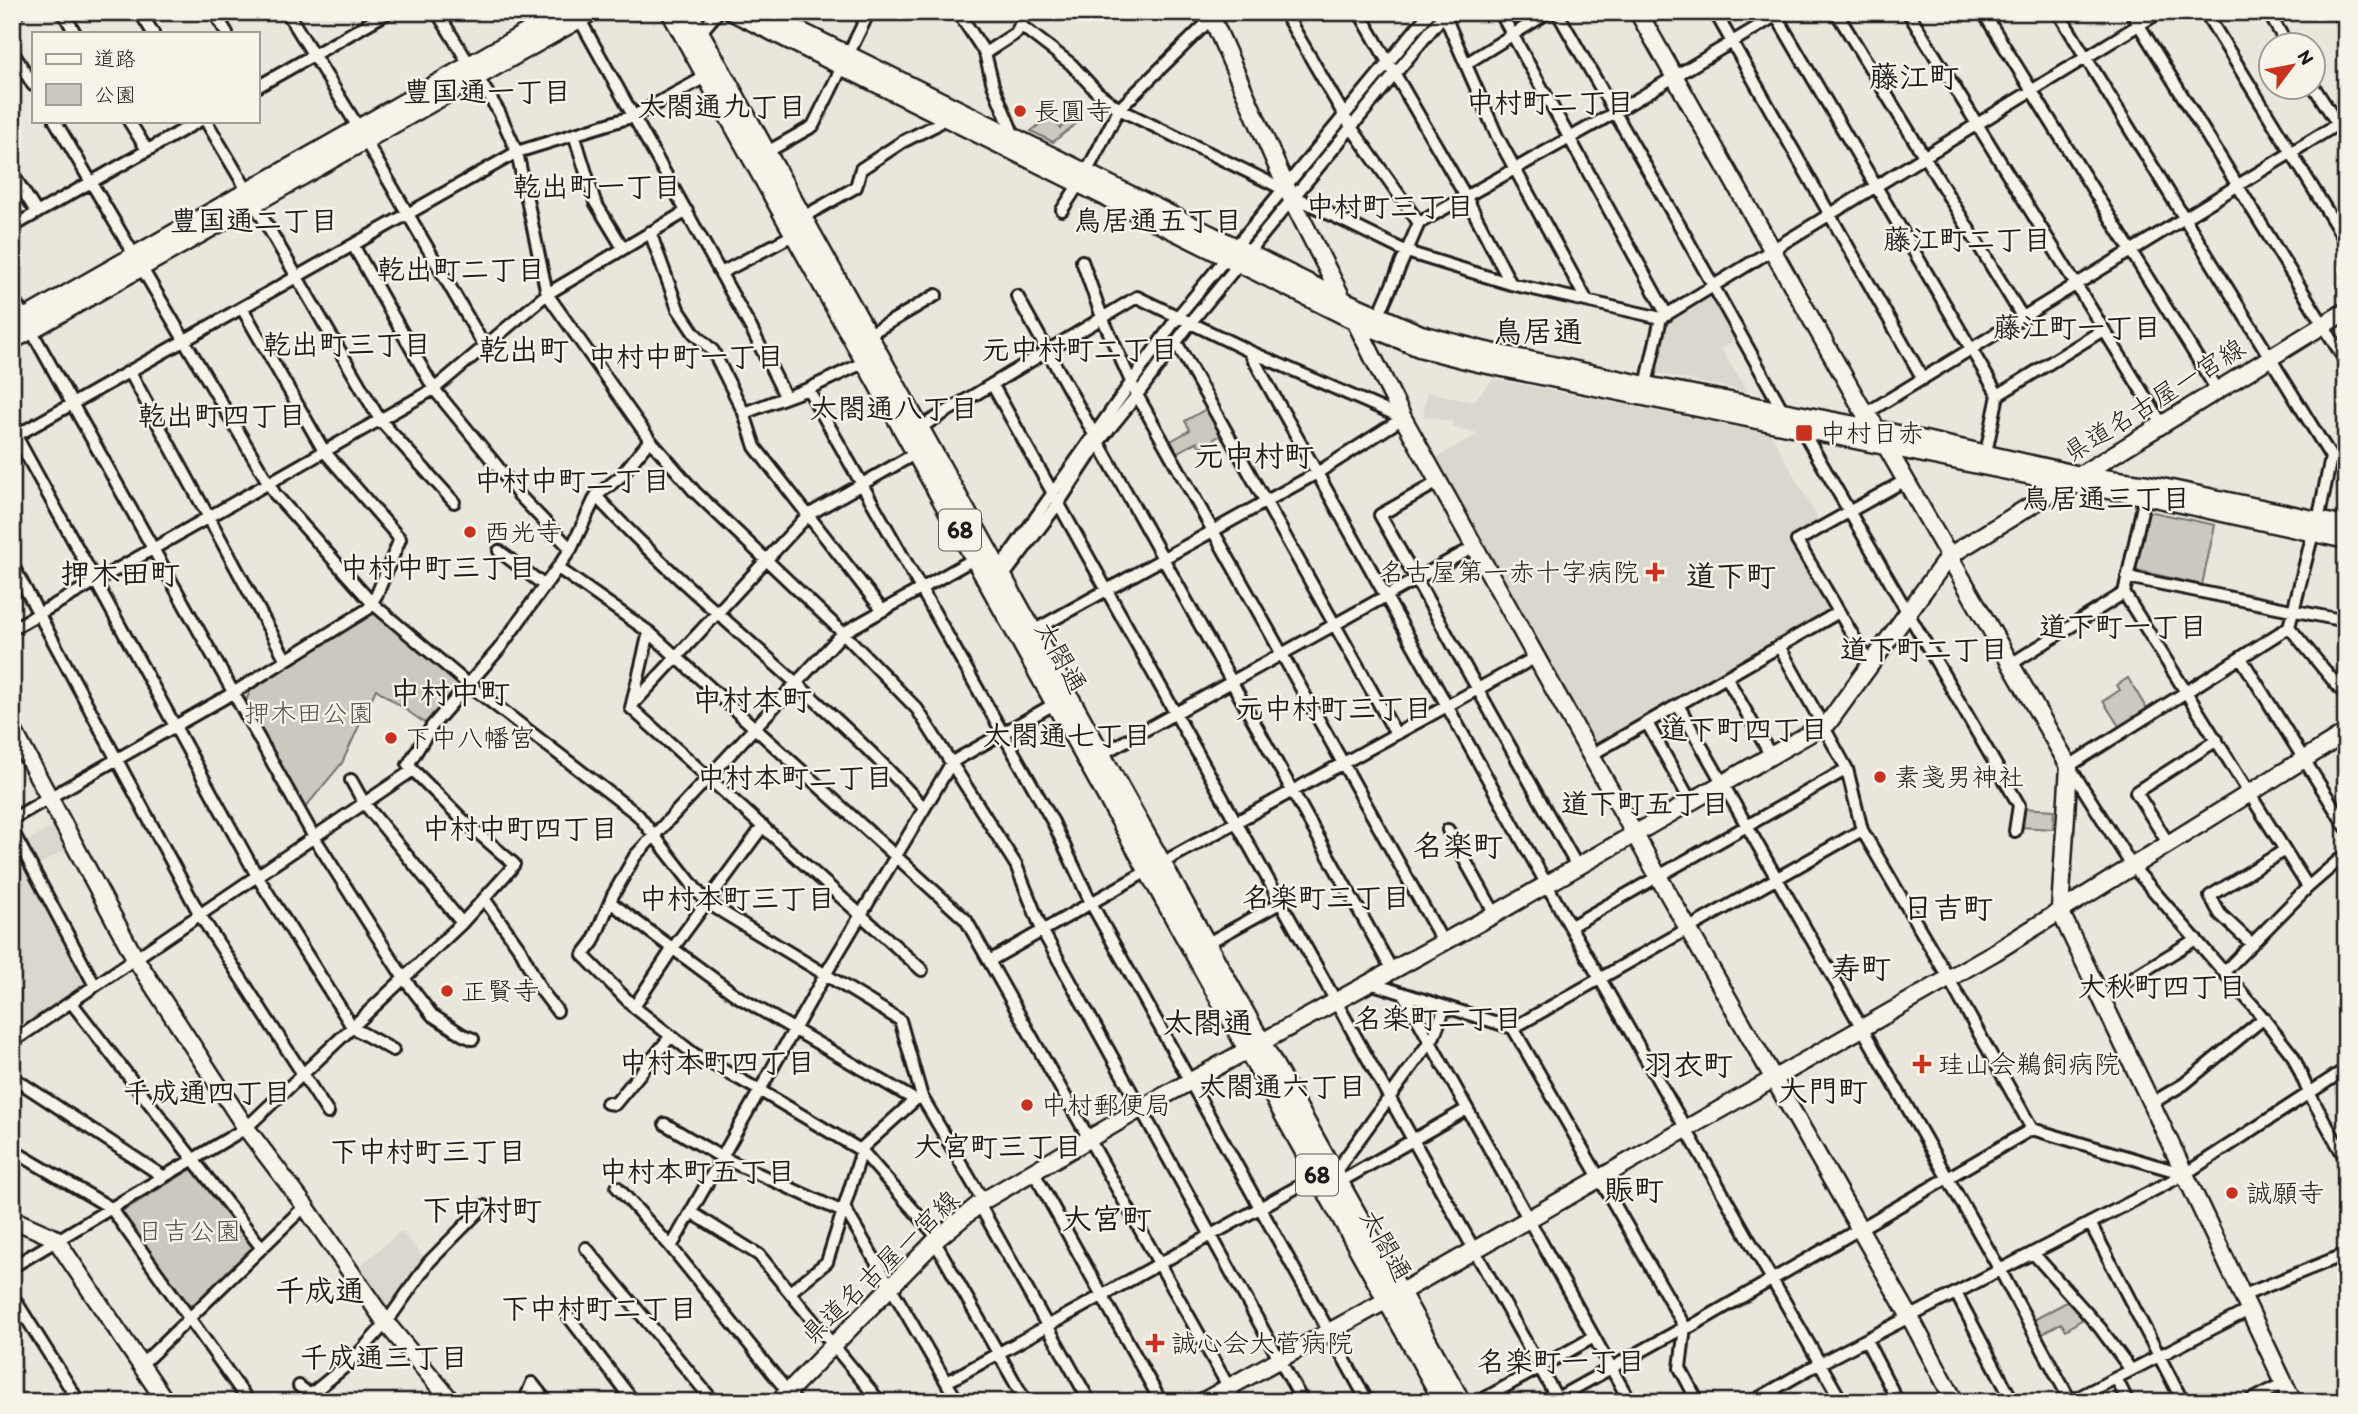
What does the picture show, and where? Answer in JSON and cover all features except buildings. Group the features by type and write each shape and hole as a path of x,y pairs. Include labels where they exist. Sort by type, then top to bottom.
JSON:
{"main road":[{"name":"太閤通","path":"671,12 707,76 868,335 921,427 1056,703 1155,867 1206,944 1253,1047"},
{"name":"太閤通","path":"688,12 767,152 799,225 867,361 918,452 982,554 1001,573 1102,754 1155,867 1253,1047 1330,1178 1393,1296 1444,1402"},
{"name":"太閤通","path":"1393,1296 1461,1402"}],"street":[{"path":"12,17 19,12"},
{"path":"63,12 74,32"},
{"path":"140,12 151,32"},
{"path":"214,12 226,32"},
{"path":"287,12 485,347"},
{"path":"363,12 370,23"},
{"path":"259,84 389,12"},
{"path":"437,12 499,113 517,152 547,294 650,440 695,492 917,709 1016,865 1042,930 1303,1402"},
{"path":"473,71 562,12"},
{"path":"700,33 718,12"},
{"path":"732,12 1014,136 1082,179"},
{"path":"767,152 813,126 869,12"},
{"path":"958,12 985,53 993,85 1014,136"},
{"path":"985,53 1016,33 1024,12"},
{"path":"1284,12 1351,127 1419,223"},
{"path":"1359,12 1466,197 1511,284"},
{"path":"1289,193 1344,116 1430,12"},
{"path":"1500,12 1664,317 1646,385"},
{"path":"1467,63 1549,12"},
{"path":"1557,12 1783,411"},
{"path":"1715,12 1923,379"},
{"path":"1836,12 2023,318"},
{"path":"1908,12 2162,424"},
{"path":"1983,12 2217,390"},
{"path":"2058,12 2331,457 2289,627 2069,766"},
{"path":"2131,12 2346,362"},
{"path":"1020,25 1071,64 1097,92 1119,108 1407,252 1511,284 1664,317 2160,12"},
{"path":"2205,12 2346,242"},
{"path":"2268,12 2280,32"},
{"path":"2338,12 2346,25"},
{"path":"1001,573 1058,504 1132,383 1180,316 1351,127 1445,13 1497,136 1587,301"},
{"path":"1640,13 1904,481 2069,766 2132,866 2264,1018 2293,1056 2309,1093 2346,1160"},
{"path":"1378,317 1419,223 1614,113 1778,13 1998,395 1986,453"},
{"path":"769,14 944,118 1082,179 1238,255 1421,334 1482,350 1646,385 1986,453 2073,479 2148,484 2315,527 2346,540"},
{"path":"1062,210 1082,179 1119,108 1213,14 1289,193 1403,418 1658,876 1910,1317 1955,1402"},
{"path":"12,341 23,324 473,71 586,16 634,116 773,368 785,396"},
{"path":"12,51 32,83"},
{"path":"393,1050 353,1028 257,876 14,437 517,152 634,116 707,76"},
{"path":"2326,101 2342,121 2346,137"},
{"path":"721,274 856,187 861,169 944,118"},
{"path":"1866,414 2342,121"},
{"path":"56,122 275,494 372,603 469,685 638,815 706,902 900,1020 919,1098 981,1203 1090,1402"},
{"path":"130,122 147,150"},
{"path":"12,227 197,122"},
{"path":"207,122 380,420 454,502"},
{"path":"574,134 595,202 623,247"},
{"path":"12,173 37,213"},
{"path":"12,629 434,389 547,294 687,211"},
{"path":"650,232 678,309 694,333 713,351 744,413 755,447 882,610"},
{"path":"353,245 434,389 518,494 571,549"},
{"path":"1238,255 1355,321 1419,348 1478,363 1885,445 2073,479 2145,496 2315,527 2346,526"},
{"path":"1001,573 1052,492 1137,395 1238,255"},
{"path":"1082,261 1102,317 1137,395 1443,942"},
{"path":"868,335 936,295"},
{"path":"1017,296 1392,970"},
{"path":"12,297 23,324 72,403 314,837 403,977 432,1015 473,1039"},
{"path":"921,427 1136,297 1249,351 1403,418"},
{"path":"12,819 233,693 368,609 372,603 400,540 324,451 242,308"},
{"name":"県道名古屋一宮線","path":"787,1398 891,1285 937,1240 981,1203 1089,1137 1494,914 1828,723 1949,556 2346,311"},
{"path":"1998,395 2104,330"},
{"path":"1176,342 1396,734"},
{"path":"1249,351 1547,884 1842,1402"},
{"path":"744,413 808,389 867,361"},
{"path":"130,372 286,660"},
{"path":"992,384 1414,1139 1540,1368 1555,1401 2032,1129"},
{"path":"808,389 1054,822 1091,902 1368,1402"},
{"path":"1033,631 1317,473 1403,418"},
{"path":"1801,428 2019,805 2015,831"},
{"path":"12,1266 246,1128 462,923 514,864 462,819 408,765 432,726 499,649 558,568 571,549 596,496 620,477 650,440"},
{"path":"632,705 808,515 918,452"},
{"path":"1871,666 1797,541 1904,481"},
{"path":"1438,482 1380,515 1577,866"},
{"path":"596,496 666,567 883,762 924,808"},
{"path":"2145,496 2124,593 2308,887"},
{"path":"1102,754 1474,547"},
{"path":"499,551 545,586"},
{"path":"982,554 843,634 635,856 610,902 593,942 583,955 634,1007 700,1058 760,1090 862,1151 937,1240 1026,1402"},
{"path":"12,564 200,915 328,1112"},
{"path":"558,568 649,632 966,920 991,960 1237,1402"},
{"path":"2127,577 2346,621"},
{"path":"2011,664 2124,593"},
{"path":"1591,755 1839,612"},
{"path":"2289,627 2346,696"},
{"path":"649,632 631,708 922,970"},
{"path":"1779,646 1847,769 1862,830 2032,1129 2185,1174"},
{"path":"991,960 1091,902 1536,657"},
{"path":"2241,658 2346,827"},
{"path":"1727,678 1772,756"},
{"path":"671,1247 825,975 952,762 1056,703"},
{"path":"1678,705 2000,1270 2070,1402 2159,1356 2245,1303 2346,1254"},
{"path":"1647,723 1691,802"},
{"path":"12,728 135,958 246,1128 305,1206 386,1323 452,1402"},
{"path":"1202,1402 1475,1250 1949,979 2346,733"},
{"path":"2168,843 2136,792 2217,740"},
{"path":"2069,766 2060,911 2293,1402"},
{"path":"1571,926 1847,769"},
{"path":"12,1048 18,1038 413,770"},
{"path":"351,780 365,803 462,923"},
{"path":"634,1007 673,948 763,826"},
{"path":"12,830 95,986"},
{"path":"1448,830 1494,914"},
{"path":"1513,1028 1862,830"},
{"path":"2252,944 2220,914 2210,896 2286,850"},
{"path":"2224,972 2308,887 2346,854"},
{"path":"485,900 520,949 541,990 557,1011"},
{"path":"610,902 737,996 919,1098"},
{"path":"1206,944 1280,903"},
{"path":"2101,997 2196,939"},
{"path":"1370,982 1513,1028 1685,1327 1680,1368 1698,1402"},
{"path":"1403,993 1630,1402"},
{"path":"71,1002 261,1247"},
{"path":"1330,1178 1430,1042 1445,1007"},
{"path":"2152,1103 2184,1084 2264,1018"},
{"path":"607,1103 615,1104 671,1036"},
{"path":"1752,1402 2185,1174 2346,1069"},
{"path":"12,1077 164,1177"},
{"path":"790,1292 827,1262 863,1147 919,1098"},
{"path":"947,1382 1260,1208 1414,1139 1467,1109"},
{"path":"664,1124 721,1157 844,1211 891,1285 958,1402"},
{"path":"12,1150 111,1208 249,1402"},
{"path":"1033,1171 1161,1402"},
{"path":"617,1187 671,1247 787,1398"},
{"path":"141,1365 305,1206"},
{"path":"299,1386 310,1395 353,1360 386,1323 429,1262 484,1206"},
{"path":"691,1212 759,1255 880,1402"},
{"path":"12,1219 57,1241 166,1402"},
{"path":"2090,1223 2183,1402"},
{"path":"586,1248 714,1402"},
{"path":"2033,1253 2100,1328 2131,1370"},
{"path":"1956,1293 2013,1402"},
{"path":"12,1295 79,1402"},
{"path":"568,1316 634,1402"},
{"path":"1478,1402 1594,1337"},
{"path":"1866,1340 1898,1402"},
{"path":"2116,1378 2129,1402"},
{"path":"524,1402 532,1383 547,1402"},
{"path":"2248,1402 2284,1383"},
{"path":"1773,1390 1780,1402"}],"shaded area":[{"path":"1714,296 1738,338 1721,349 1748,392 1657,373 1655,370 1665,325"},
{"name":"名古屋第一赤十字病院","path":"1493,379 1771,434 1819,521 1791,536 1832,611 1596,745 1436,458 1478,434 1453,427 1453,422 1423,416 1427,392 1473,402"},
{"path":"53,827 66,850 36,866 23,843"},
{"path":"12,843 87,983 12,1034"},
{"path":"401,1231 426,1260 398,1301 387,1306 360,1266"}],"green space":[{"path":"1051,116 1060,128 1073,118 1077,123 1053,142 1031,131"},
{"path":"1208,408 1223,434 1200,447 1197,442 1176,453 1169,442 1190,430 1185,421"},
{"path":"2148,511 2215,525 2202,585 2136,570"},
{"name":"押木田公園","path":"373,612 462,685 429,726 376,689 342,763 304,809 245,703 250,691"},
{"path":"2128,678 2148,711 2120,728 2103,701 2120,690 2117,685"},
{"path":"2021,808 2054,810 2053,829 2020,827"},
{"name":"日吉公園","path":"195,1167 255,1247 197,1304 190,1305 122,1216 123,1211"},
{"path":"2072,1299 2087,1316 2066,1330 2061,1323 2040,1335 2032,1321"}],"place":[{"name":"長圓寺","path":"1020,111"},
{"name":"中村日赤","path":"1804,433"},
{"name":"西光寺","path":"470,532"},
{"name":"名古屋第一赤十字病院","path":"1655,572"},
{"name":"下中八幡宮","path":"391,738"},
{"name":"素戔男神社","path":"1880,777"},
{"name":"正賢寺","path":"447,991"},
{"name":"珪山会鵜飼病院","path":"1922,1064"},
{"name":"中村郵便局","path":"1027,1105"},
{"name":"誠願寺","path":"2232,1193"},
{"name":"誠心会大菅病院","path":"1155,1343"}],"district":[{"name":"藤江町","path":"1914,77"},
{"name":"豊国通一丁目","path":"487,91"},
{"name":"中村町二丁目","path":"1550,102"},
{"name":"太閤通九丁目","path":"722,106"},
{"name":"乾出町一丁目","path":"597,186"},
{"name":"中村町三丁目","path":"1390,206"},
{"name":"豊国通二丁目","path":"254,220"},
{"name":"鳥居通五丁目","path":"1158,220"},
{"name":"藤江町二丁目","path":"1967,239"},
{"name":"乾出町二丁目","path":"461,269"},
{"name":"藤江町一丁目","path":"2077,327"},
{"name":"鳥居通","path":"1538,332"},
{"name":"乾出町三丁目","path":"347,344"},
{"name":"元中村町二丁目","path":"1080,349"},
{"name":"乾出町","path":"524,350"},
{"name":"中村中町一丁目","path":"686,356"},
{"name":"太閤通八丁目","path":"894,408"},
{"name":"乾出町四丁目","path":"222,415"},
{"name":"元中村町","path":"1254,456"},
{"name":"中村中町二丁目","path":"572,480"},
{"name":"鳥居通三丁目","path":"2106,498"},
{"name":"中村中町三丁目","path":"438,567"},
{"name":"押木田町","path":"120,574"},
{"name":"道下町","path":"1731,576"},
{"name":"道下町一丁目","path":"2123,626"},
{"name":"道下町二丁目","path":"1924,649"},
{"name":"中村中町","path":"450,693"},
{"name":"中村本町","path":"752,700"},
{"name":"元中村町三丁目","path":"1334,708"},
{"name":"道下町四丁目","path":"1744,729"},
{"name":"太閤通七丁目","path":"1067,735"},
{"name":"中村本町二丁目","path":"795,777"},
{"name":"道下町五丁目","path":"1645,803"},
{"name":"中村中町四丁目","path":"520,828"},
{"name":"名楽町","path":"1458,846"},
{"name":"名楽町三丁目","path":"1326,897"},
{"name":"中村本町三丁目","path":"737,898"},
{"name":"日吉町","path":"1948,908"},
{"name":"寿町","path":"1861,968"},
{"name":"大秋町四丁目","path":"2162,986"},
{"name":"名楽町二丁目","path":"1438,1018"},
{"name":"太閤通","path":"1208,1023"},
{"name":"中村本町四丁目","path":"717,1062"},
{"name":"羽衣町","path":"1688,1065"},
{"name":"太閤通六丁目","path":"1282,1086"},
{"name":"大門町","path":"1823,1091"},
{"name":"千成通四丁目","path":"207,1092"},
{"name":"大宮町三丁目","path":"998,1146"},
{"name":"下中村町三丁目","path":"428,1151"},
{"name":"中村本町五丁目","path":"697,1171"},
{"name":"賑町","path":"1634,1190"},
{"name":"下中村町","path":"482,1210"},
{"name":"大宮町","path":"1107,1219"},
{"name":"千成通","path":"320,1291"},
{"name":"下中村町二丁目","path":"599,1308"},
{"name":"千成通三丁目","path":"384,1357"},
{"name":"名楽町一丁目","path":"1561,1361"}]}
